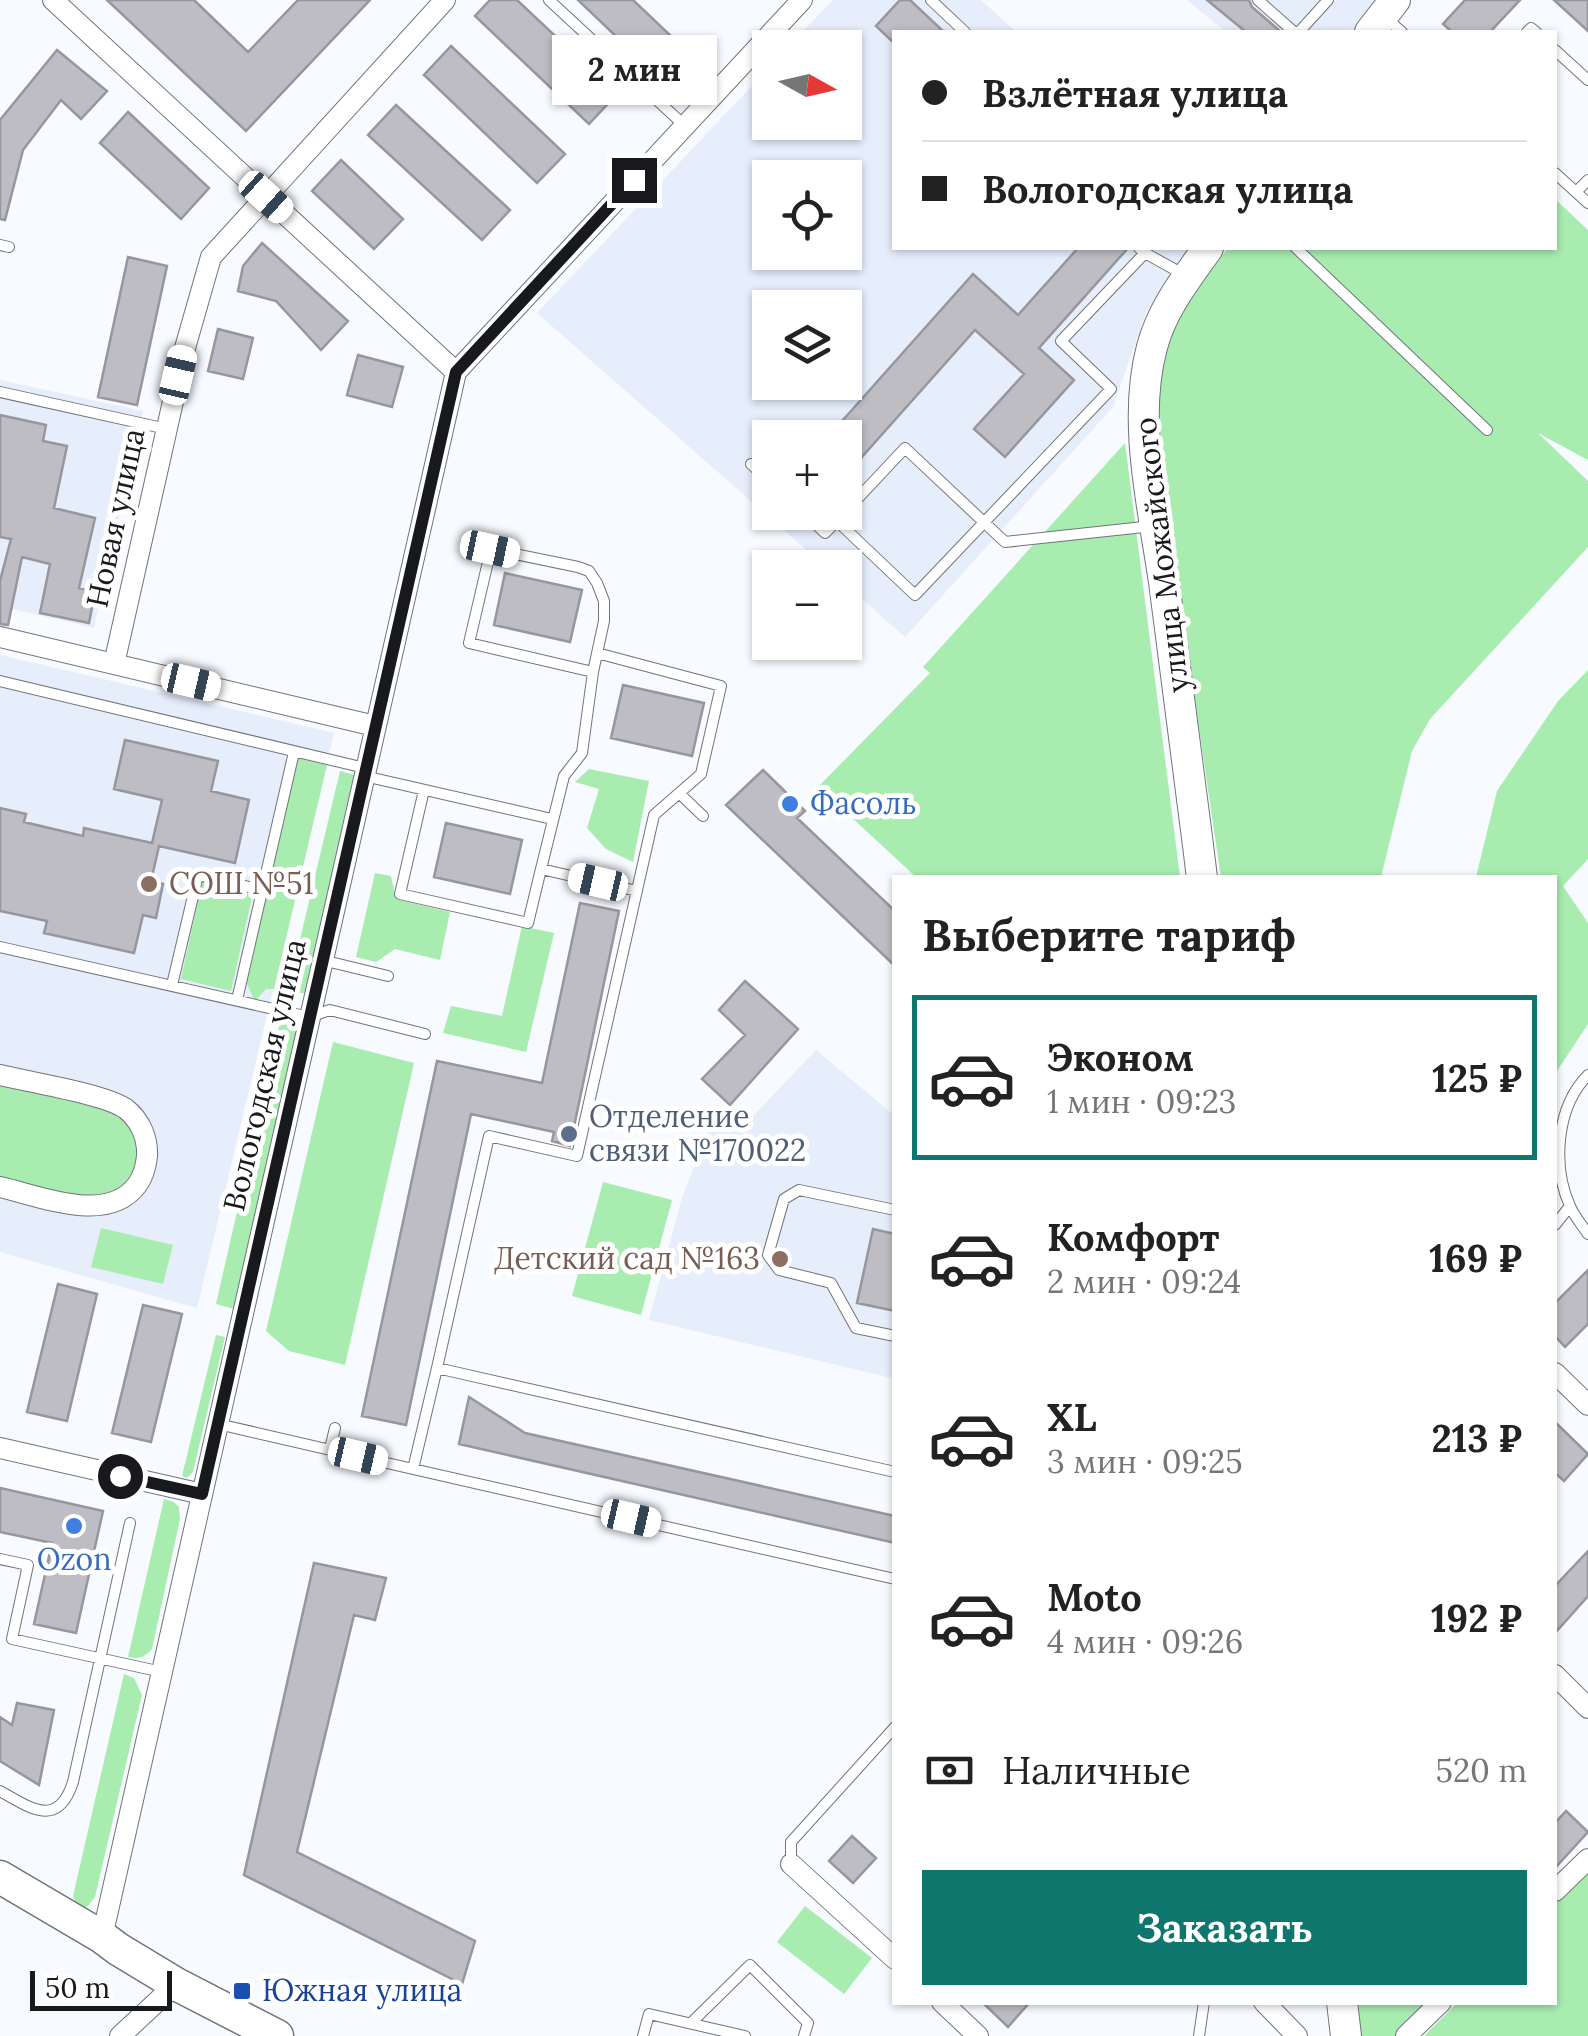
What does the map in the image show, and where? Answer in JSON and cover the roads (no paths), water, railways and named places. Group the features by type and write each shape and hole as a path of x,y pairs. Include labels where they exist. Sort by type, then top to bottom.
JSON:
{"main road":[{"name":"улица Можайского","path":"1202,875 1144,430 1146,374 1152,347 1162,320 1207,250"},
{"path":"0,1877 176,1984 277,2036"},
{"path":"1342,2005 1346,2036"}],"street":[{"path":"53,0 456,372 802,0"},
{"name":"Новая улица","path":"114,664 185,348 211,257 445,0"},
{"name":"Вологодская улица","path":"102,1937 456,372"},
{"path":"0,637 375,726"},
{"path":"0,1072 117,1097"},
{"path":"0,1072 117,1104 136,1119 147,1154 146,1166 135,1188 104,1206 79,1205 0,1186"},
{"path":"1557,1375 1588,1405"},
{"path":"0,1448 202,1494"},
{"path":"1557,1677 1588,1708"},
{"path":"1557,1890 1588,1858"},
{"path":"791,1864 892,1956"},
{"path":"120,2036 176,1984"},
{"path":"945,2005 978,2036"},
{"path":"1267,2005 1297,2036"},
{"path":"1406,2036 1438,2005"}],"lane":[{"path":"549,0 685,126"},
{"path":"931,0 963,30"},
{"path":"1258,0 1294,30"},
{"path":"1298,30 1328,0"},
{"path":"1557,52 1585,73"},
{"path":"1557,175 1588,203"},
{"path":"1576,192 1588,180"},
{"path":"856,530 915,595 1111,389 1061,341 1142,250 1188,277"},
{"path":"1298,250 1487,430"},
{"path":"0,392 166,429"},
{"path":"862,493 904,448 1005,542 1155,526"},
{"path":"424,790 400,894 528,923 564,776 582,754 604,600 589,571 490,549 469,643 593,672"},
{"path":"414,1468 489,1136 576,1156 654,816 701,774 721,686 598,653"},
{"path":"0,681 552,819"},
{"path":"236,1000 294,752"},
{"path":"680,794 703,816"},
{"path":"541,868 637,890"},
{"path":"172,985 198,875 262,890"},
{"path":"0,946 309,1017 330,1010 425,1034"},
{"path":"322,960 388,976"},
{"path":"1588,1075 1578,1085 1562,1125 1560,1168 1570,1206 1588,1234"},
{"path":"892,1209 799,1190 784,1199 768,1255 779,1270 831,1282 856,1328 892,1335"},
{"path":"1557,1222 1570,1206"},
{"path":"436,1368 892,1471"},
{"path":"218,1424 892,1577"},
{"path":"330,1450 335,1428"},
{"path":"0,1791 36,1811 50,1810 66,1799 130,1522"},
{"path":"0,1559 28,1565 12,1639 162,1672"},
{"path":"791,1864 791,1842 892,1730"},
{"path":"690,2023 750,1965 808,2023 804,2036"},
{"path":"1198,2036 1203,2005"},
{"path":"643,2036 649,2014 745,2036"}],"place":[{"name":"Фасоль","path":"790,804"},
{"name":"СОШ №51","path":"149,884"},
{"name":"Отделение связи №170022","path":"569,1134"},
{"name":"Детский сад №163","path":"780,1259"},
{"name":"Ozon","path":"74,1526"},
{"name":"Южная улица","path":"242,1991"}]}
